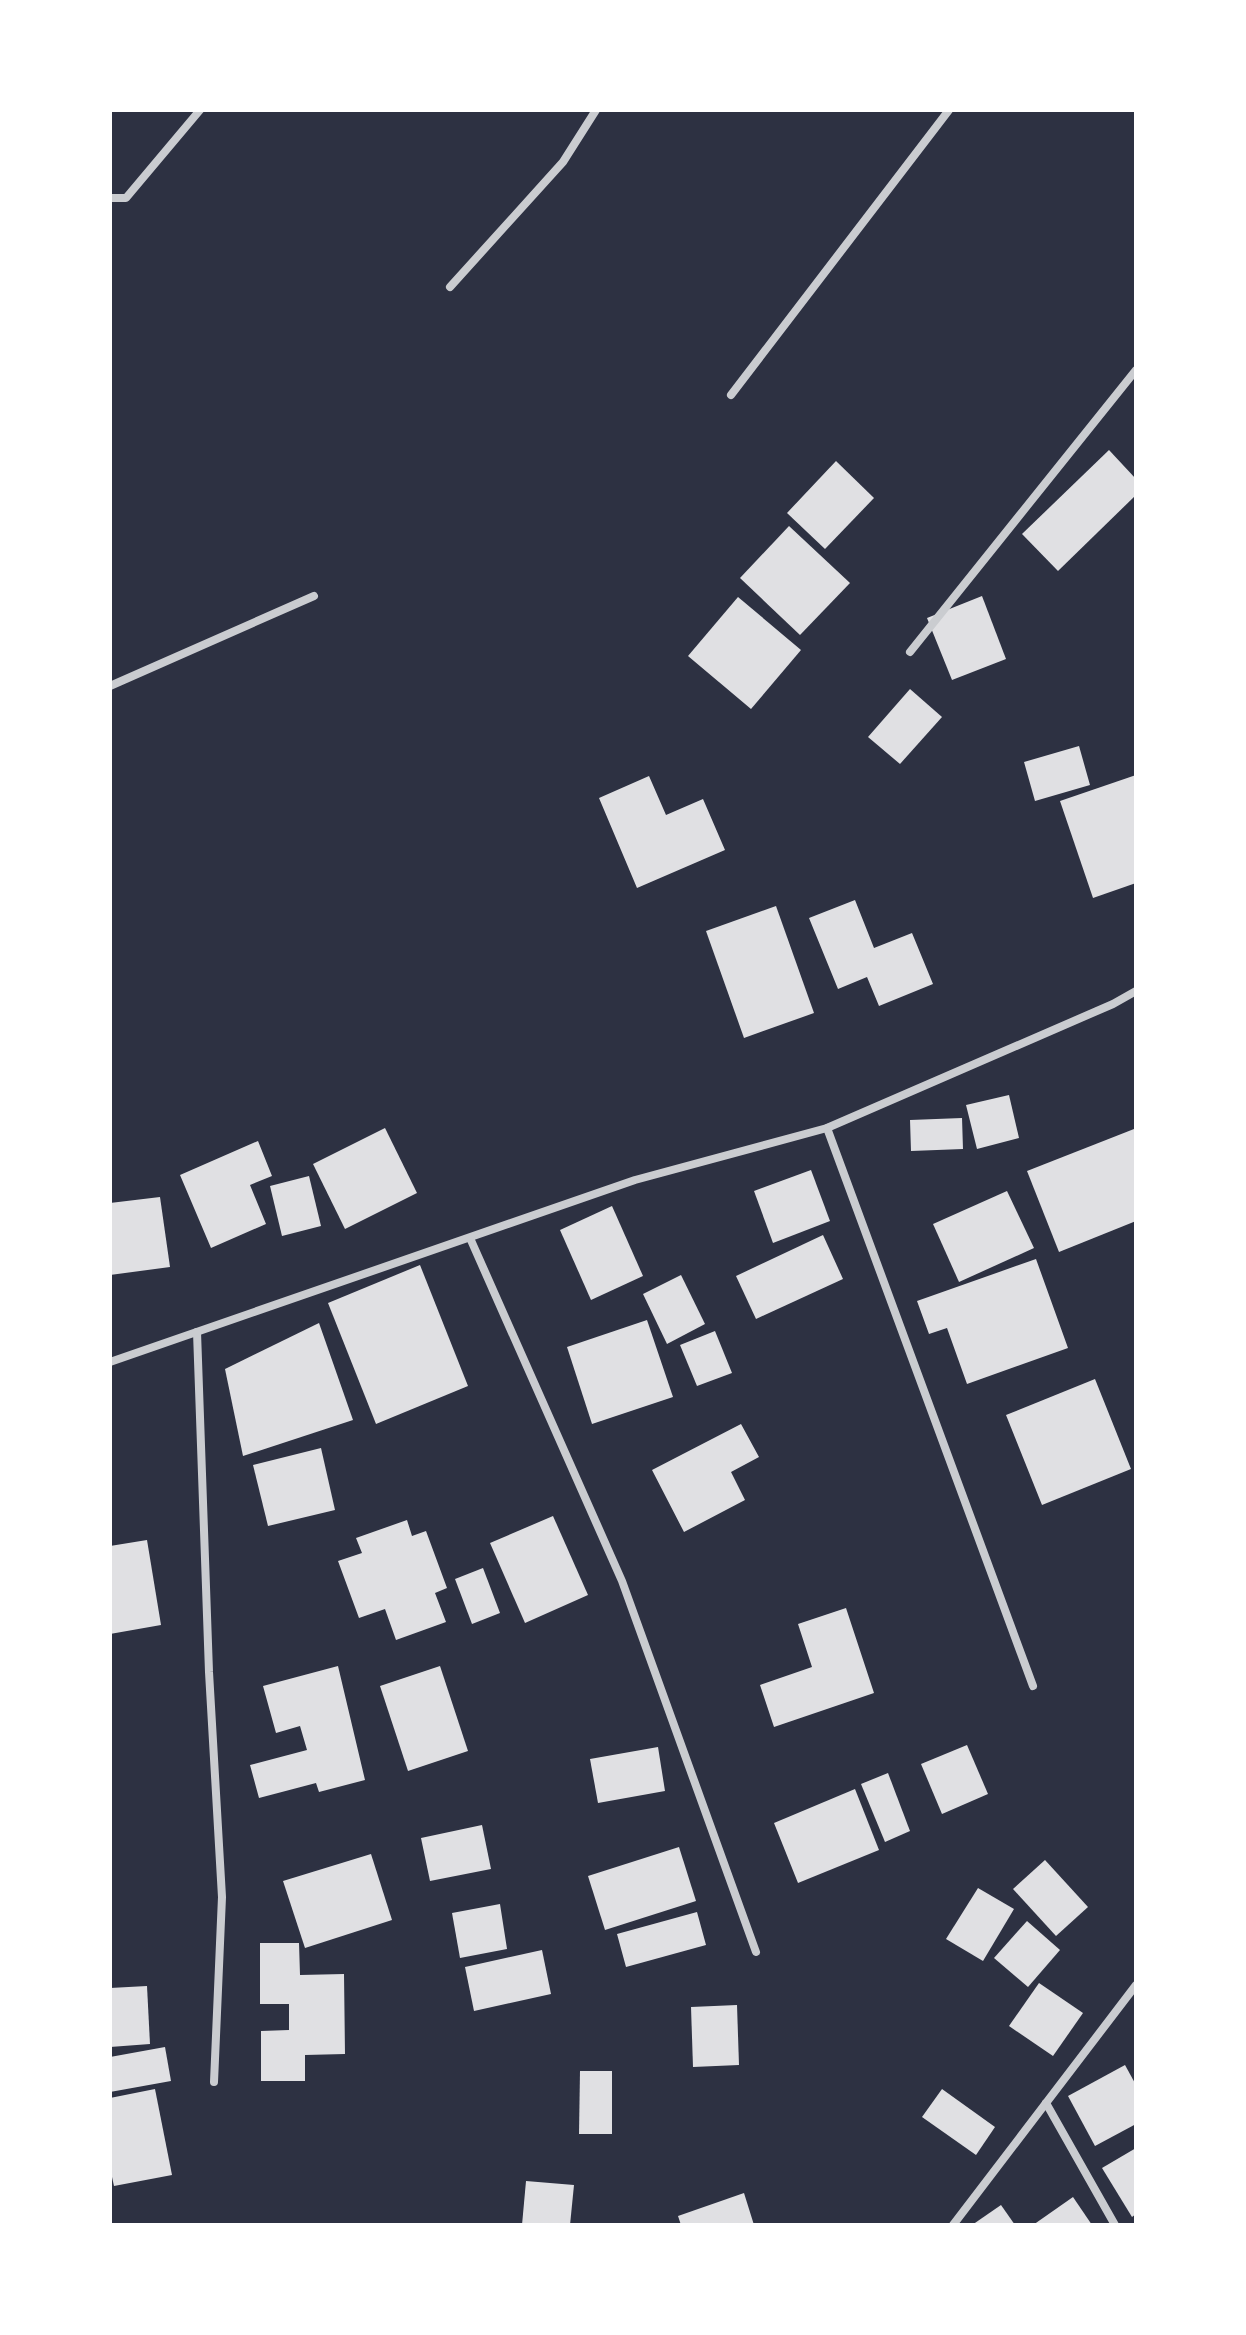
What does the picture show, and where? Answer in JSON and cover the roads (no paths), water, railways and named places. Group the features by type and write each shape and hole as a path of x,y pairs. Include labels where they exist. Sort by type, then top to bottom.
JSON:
{"street":[{"path":"110,198 126,198 200,110"},
{"path":"450,287 563,162 596,110"},
{"path":"731,395 949,110"},
{"path":"910,652 1136,370"},
{"path":"110,686 314,596"},
{"path":"110,1362 635,1180 827,1128 1113,1004 1136,991"},
{"path":"827,1128 1033,1686"},
{"path":"470,1238 622,1581 756,1952"},
{"path":"197,1332 209,1672 222,1897 214,2082"},
{"path":"953,2225 1136,1985"},
{"path":"1046,2103 1115,2225"}]}
